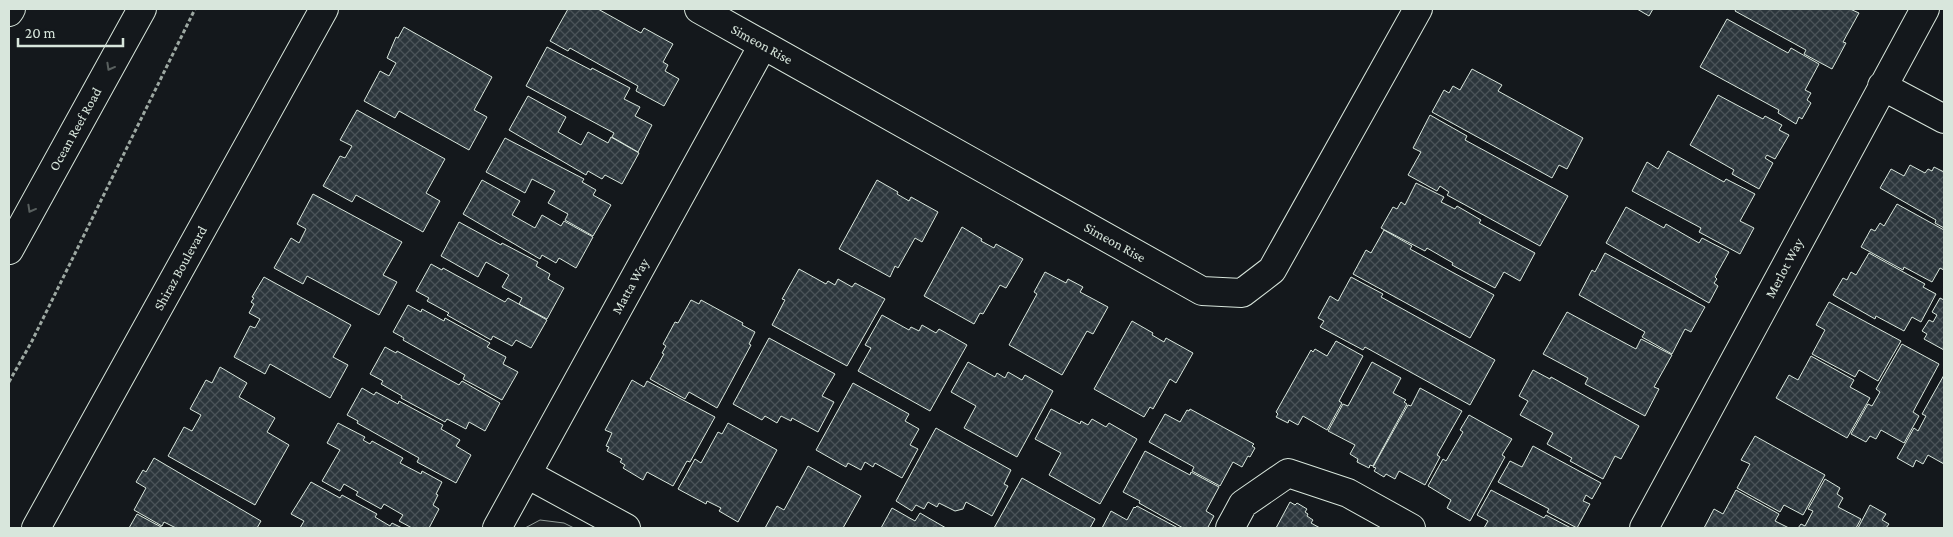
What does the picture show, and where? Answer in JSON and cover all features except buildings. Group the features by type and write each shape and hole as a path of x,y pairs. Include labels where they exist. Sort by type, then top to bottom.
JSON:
{"street":[{"name":"Ocean Reef Road","path":"9,250 142,9"},
{"name":"Shiraz Boulevard","path":"36,528 324,9"},
{"name":"Simeon Rise","path":"699,9 1202,291 1242,292 1272,270 1418,9"},
{"name":"Merlot Way","path":"1644,528 1925,9"},
{"name":"Matta Way","path":"498,528 763,45"},
{"path":"1882,86 1944,119"},
{"path":"1230,528 1243,504 1288,473 1348,493 1411,528"},
{"path":"527,474 626,528"}],"path":[{"path":"9,382 32,341 195,9"}],"shaded area":[{"path":"540,520 564,523 574,528 525,528"}]}
